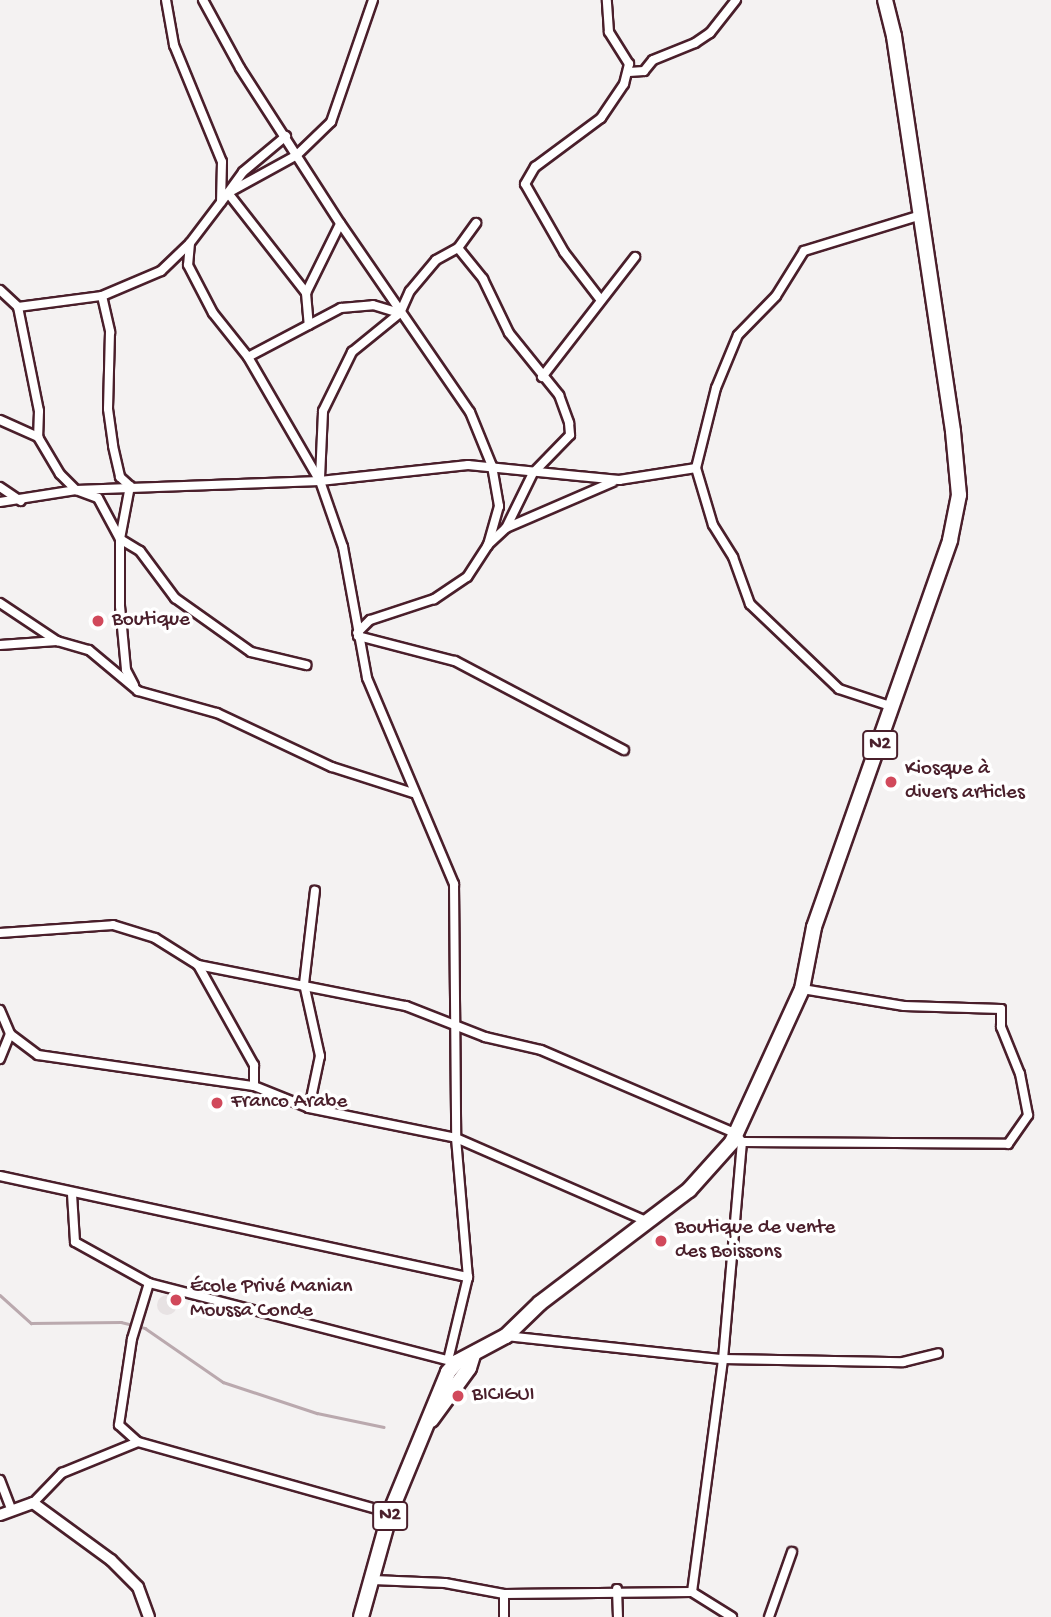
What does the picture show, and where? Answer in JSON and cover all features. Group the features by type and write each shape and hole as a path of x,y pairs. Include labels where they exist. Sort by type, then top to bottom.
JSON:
{"highway":[{"name":"N2","path":"361,1617 390,1513 431,1420 448,1372 461,1361 506,1336 644,1220 689,1189 739,1138 802,989 814,927 950,540 959,495 953,431 918,216 896,49 885,0"}],"street":[{"path":"166,0 174,45 222,162 221,205"},
{"path":"202,0 240,68 340,223 470,412 492,466 499,506 488,545"},
{"path":"228,193 297,155 331,121 373,0"},
{"path":"607,0 609,32 629,72"},
{"path":"629,72 644,71 653,60 673,55 710,33 736,0"},
{"path":"600,299 564,252 525,184 535,167 572,143 614,104 629,72"},
{"path":"18,307 102,296 161,271 190,243 221,205 243,172 286,136"},
{"path":"228,193 306,293"},
{"path":"893,707 839,689 750,604 733,557 713,525 696,468 716,388 738,335 776,296 804,251 918,216"},
{"path":"309,325 306,293 340,223"},
{"path":"320,481 323,411 352,352 400,313 410,291 436,260 458,248 476,223"},
{"path":"72,1194 75,1242 149,1283 461,1361 468,1277 456,1138 454,884 367,678 342,547 320,481 248,357 194,282 188,265 190,243"},
{"path":"458,248 483,279 509,333 559,395 570,435 533,473 506,528"},
{"path":"542,377 635,257"},
{"path":"0,290 18,307 38,411 38,437 48,457 76,490 98,498 120,539 140,551 175,598 251,652 306,664"},
{"path":"102,296 110,332 108,410 113,446 120,477 130,486"},
{"path":"248,357 341,308 373,305 400,313"},
{"path":"0,420 38,437"},
{"path":"0,502 21,501 76,490 320,481 415,468 492,466 533,473 619,480 696,468"},
{"path":"358,634 370,620 434,599 467,577 488,545 506,528 619,480"},
{"path":"130,486 120,539 123,650 126,670 138,691"},
{"path":"0,487 21,501"},
{"path":"0,603 57,641 89,650 138,691 217,713 332,768 414,793"},
{"path":"358,634 455,661 624,750"},
{"path":"0,645 57,641"},
{"path":"309,1108 320,1056 304,984 315,891"},
{"path":"0,933 113,925 155,938 198,965 406,1006 456,1025 541,1050 739,1138 1008,1144 1028,1115 1020,1074 1001,1027 1002,1009 904,1006 802,989"},
{"path":"198,965 254,1065 254,1086"},
{"path":"0,1010 10,1034 38,1055 254,1086 309,1108 456,1138 644,1220"},
{"path":"0,1059 10,1034"},
{"path":"692,1592 723,1359 739,1138"},
{"path":"0,1176 72,1194 468,1277"},
{"path":"149,1283 132,1339 119,1425 138,1442 390,1513"},
{"path":"506,1336 723,1359 904,1362 938,1353"},
{"path":"0,1515 11,1508 33,1503 62,1473 138,1442"},
{"path":"0,1480 11,1508"},
{"path":"33,1503 111,1560 138,1587 149,1617"},
{"path":"769,1617 792,1552"},
{"path":"373,1580 445,1583 504,1594 617,1590 692,1592 732,1617"},
{"path":"617,1590 618,1617"},
{"path":"504,1594 504,1617"}],"shaded area":[{"path":"167,1295 174,1298 177,1305 174,1312 167,1315 160,1312 157,1305 160,1298"}],"waterway":[{"path":"0,1295 31,1323 121,1322 145,1328 223,1382 317,1413 384,1427"}],"place":[{"name":"Boutique","path":"98,621"},
{"name":"Kiosque à divers articles","path":"891,782"},
{"name":"Franco Arabe","path":"217,1103"},
{"name":"Boutique de vente des Boissons","path":"661,1241"},
{"name":"École Privé Manian Moussa Conde","path":"176,1300"},
{"name":"BICIGUI","path":"458,1396"}]}
